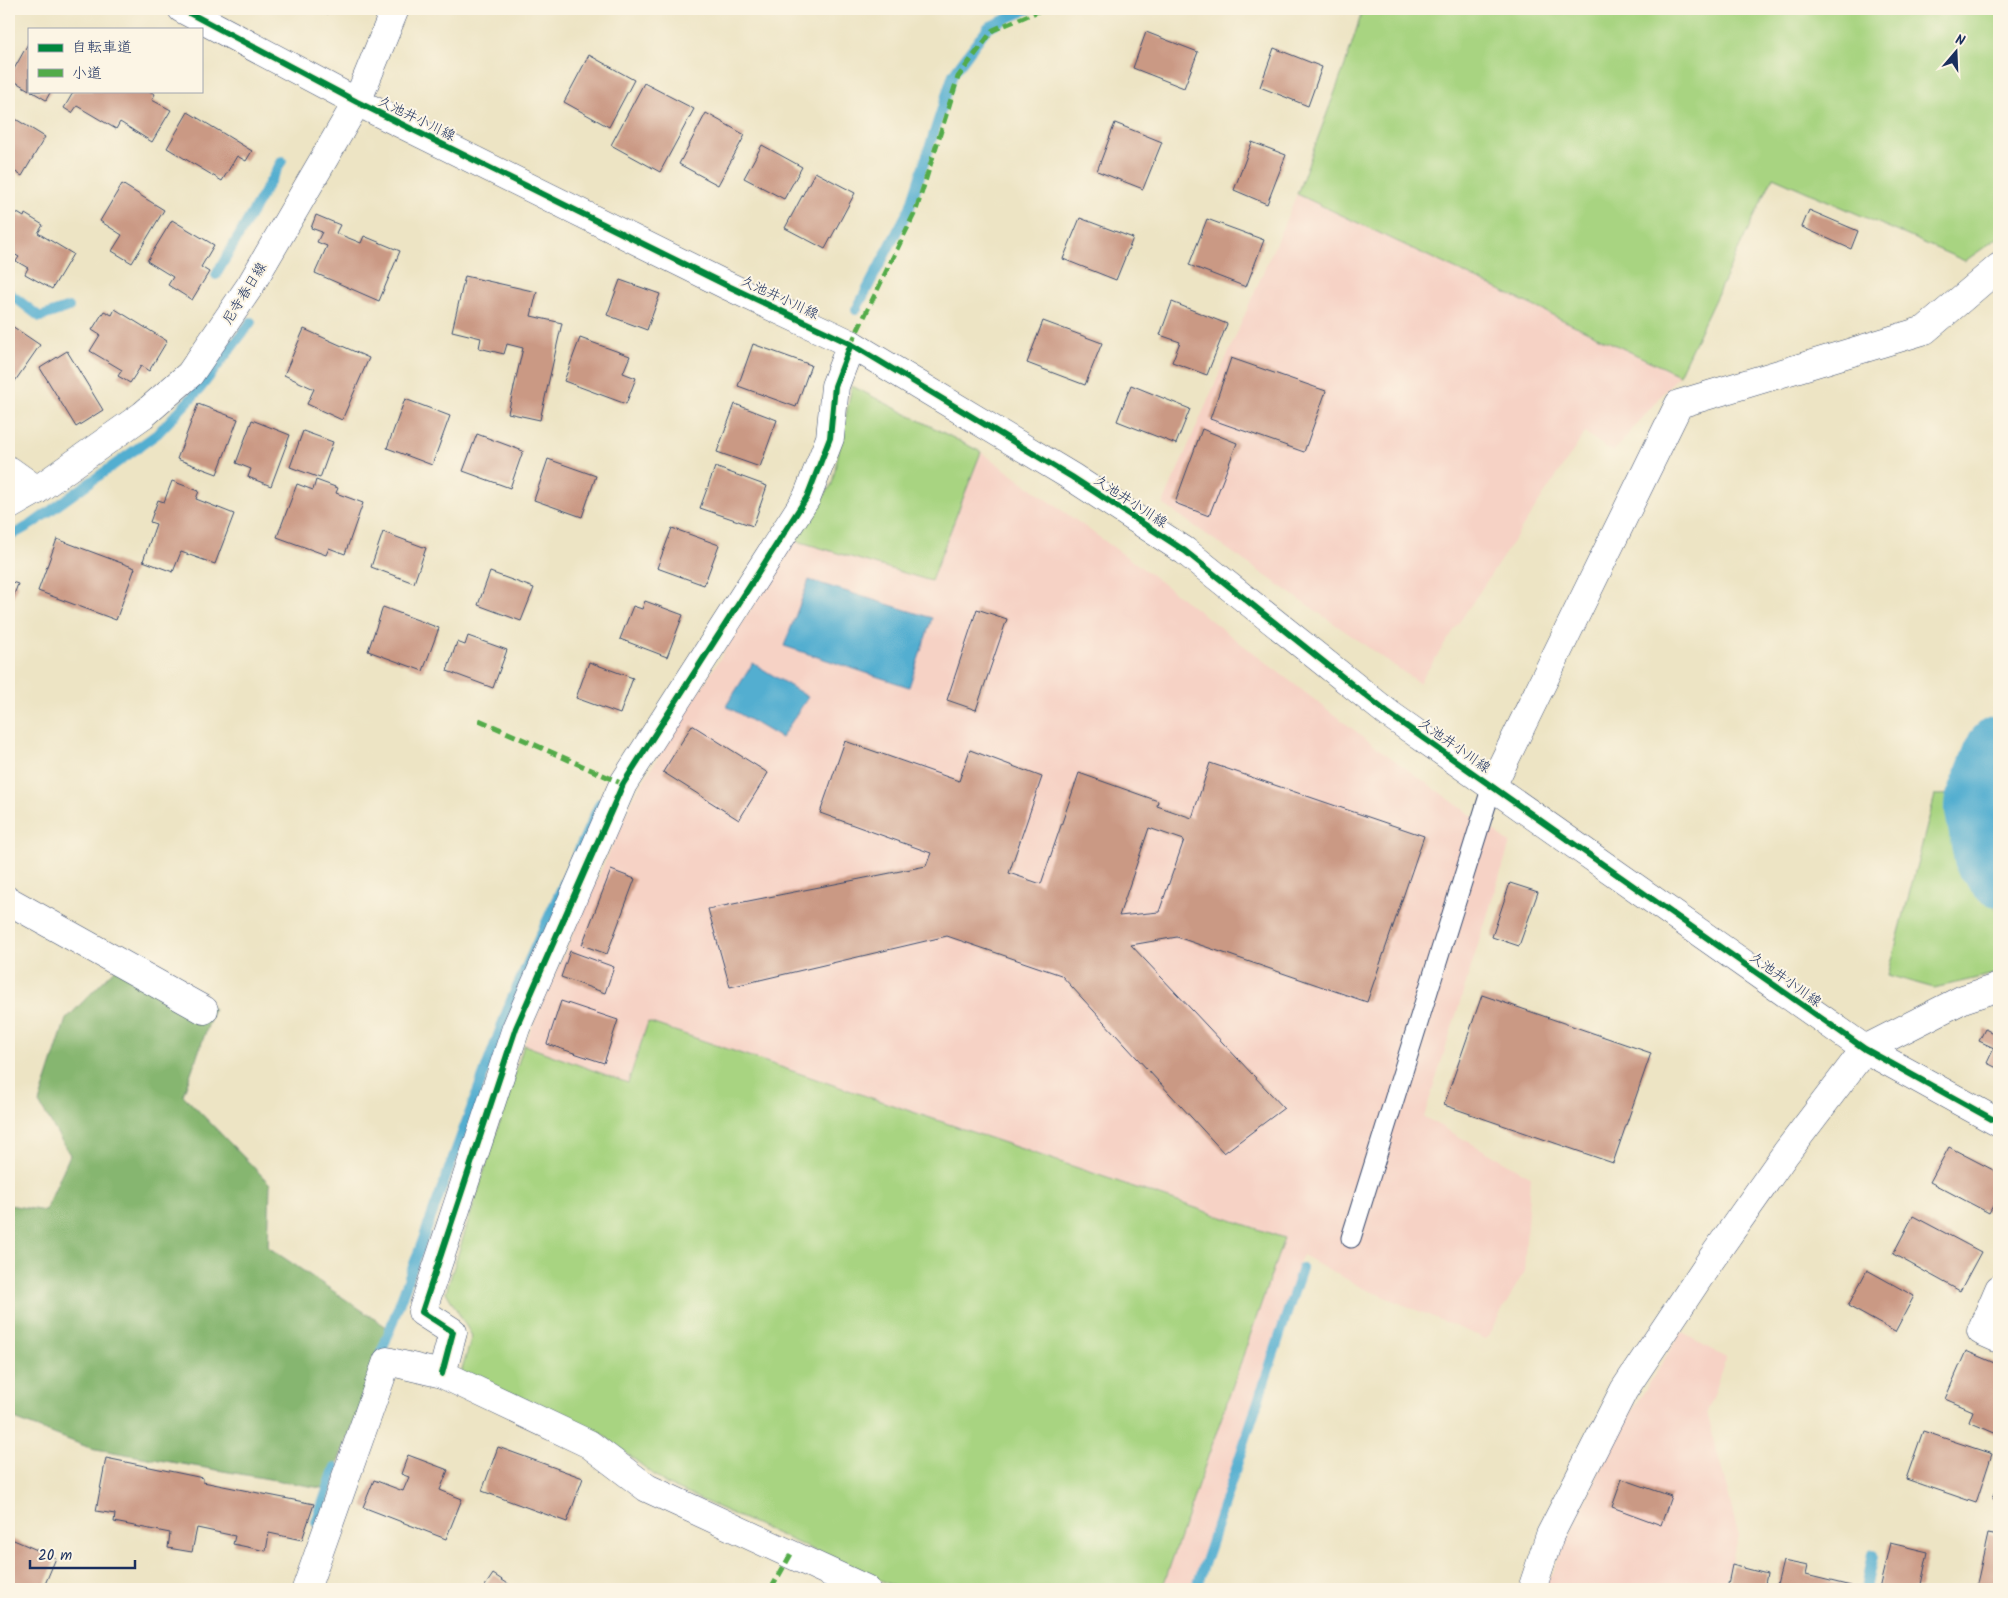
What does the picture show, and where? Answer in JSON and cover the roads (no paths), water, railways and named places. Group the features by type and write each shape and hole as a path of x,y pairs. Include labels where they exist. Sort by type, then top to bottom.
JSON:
{"street":[{"name":"久池井小川線","path":"182,9 357,102 726,285 851,344 1072,477 1185,551 1389,714 1865,1049 1999,1123"},
{"name":"尼寺春日線","path":"9,506 37,490 143,415 190,374 250,286 357,102 395,9"},
{"path":"1492,786 1678,404 1925,330 1999,267"},
{"path":"442,1374 452,1332 422,1312 516,1028 623,784 807,497 830,438 835,386 851,344"},
{"path":"9,470 37,490"},
{"path":"9,900 204,1010"},
{"path":"1532,1589 1550,1535 1624,1390 1710,1260 1786,1153 1865,1049 1963,998 1999,987"},
{"path":"1999,1290 1981,1331 1999,1339"},
{"path":"306,1589 387,1361 442,1374 588,1444 647,1488 866,1589"}],"lane":[{"path":"1351,1238 1492,786"}],"water":[{"path":"809,580 932,618 909,687 784,646"},
{"path":"753,663 808,697 781,738 726,706"}],"waterway":[{"path":"856,310 910,207 953,74 988,27 1029,9"},
{"path":"216,275 282,161"},
{"path":"9,293 40,317 69,307"},
{"path":"9,537 32,524 157,434 200,389 251,322"},
{"path":"1999,747 1996,750 1975,805 1985,859 1999,876"},
{"path":"379,1359 511,1000 600,803"},
{"path":"1196,1589 1302,1268"},
{"path":"316,1522 335,1467"},
{"path":"1866,1589 1873,1555"}]}
